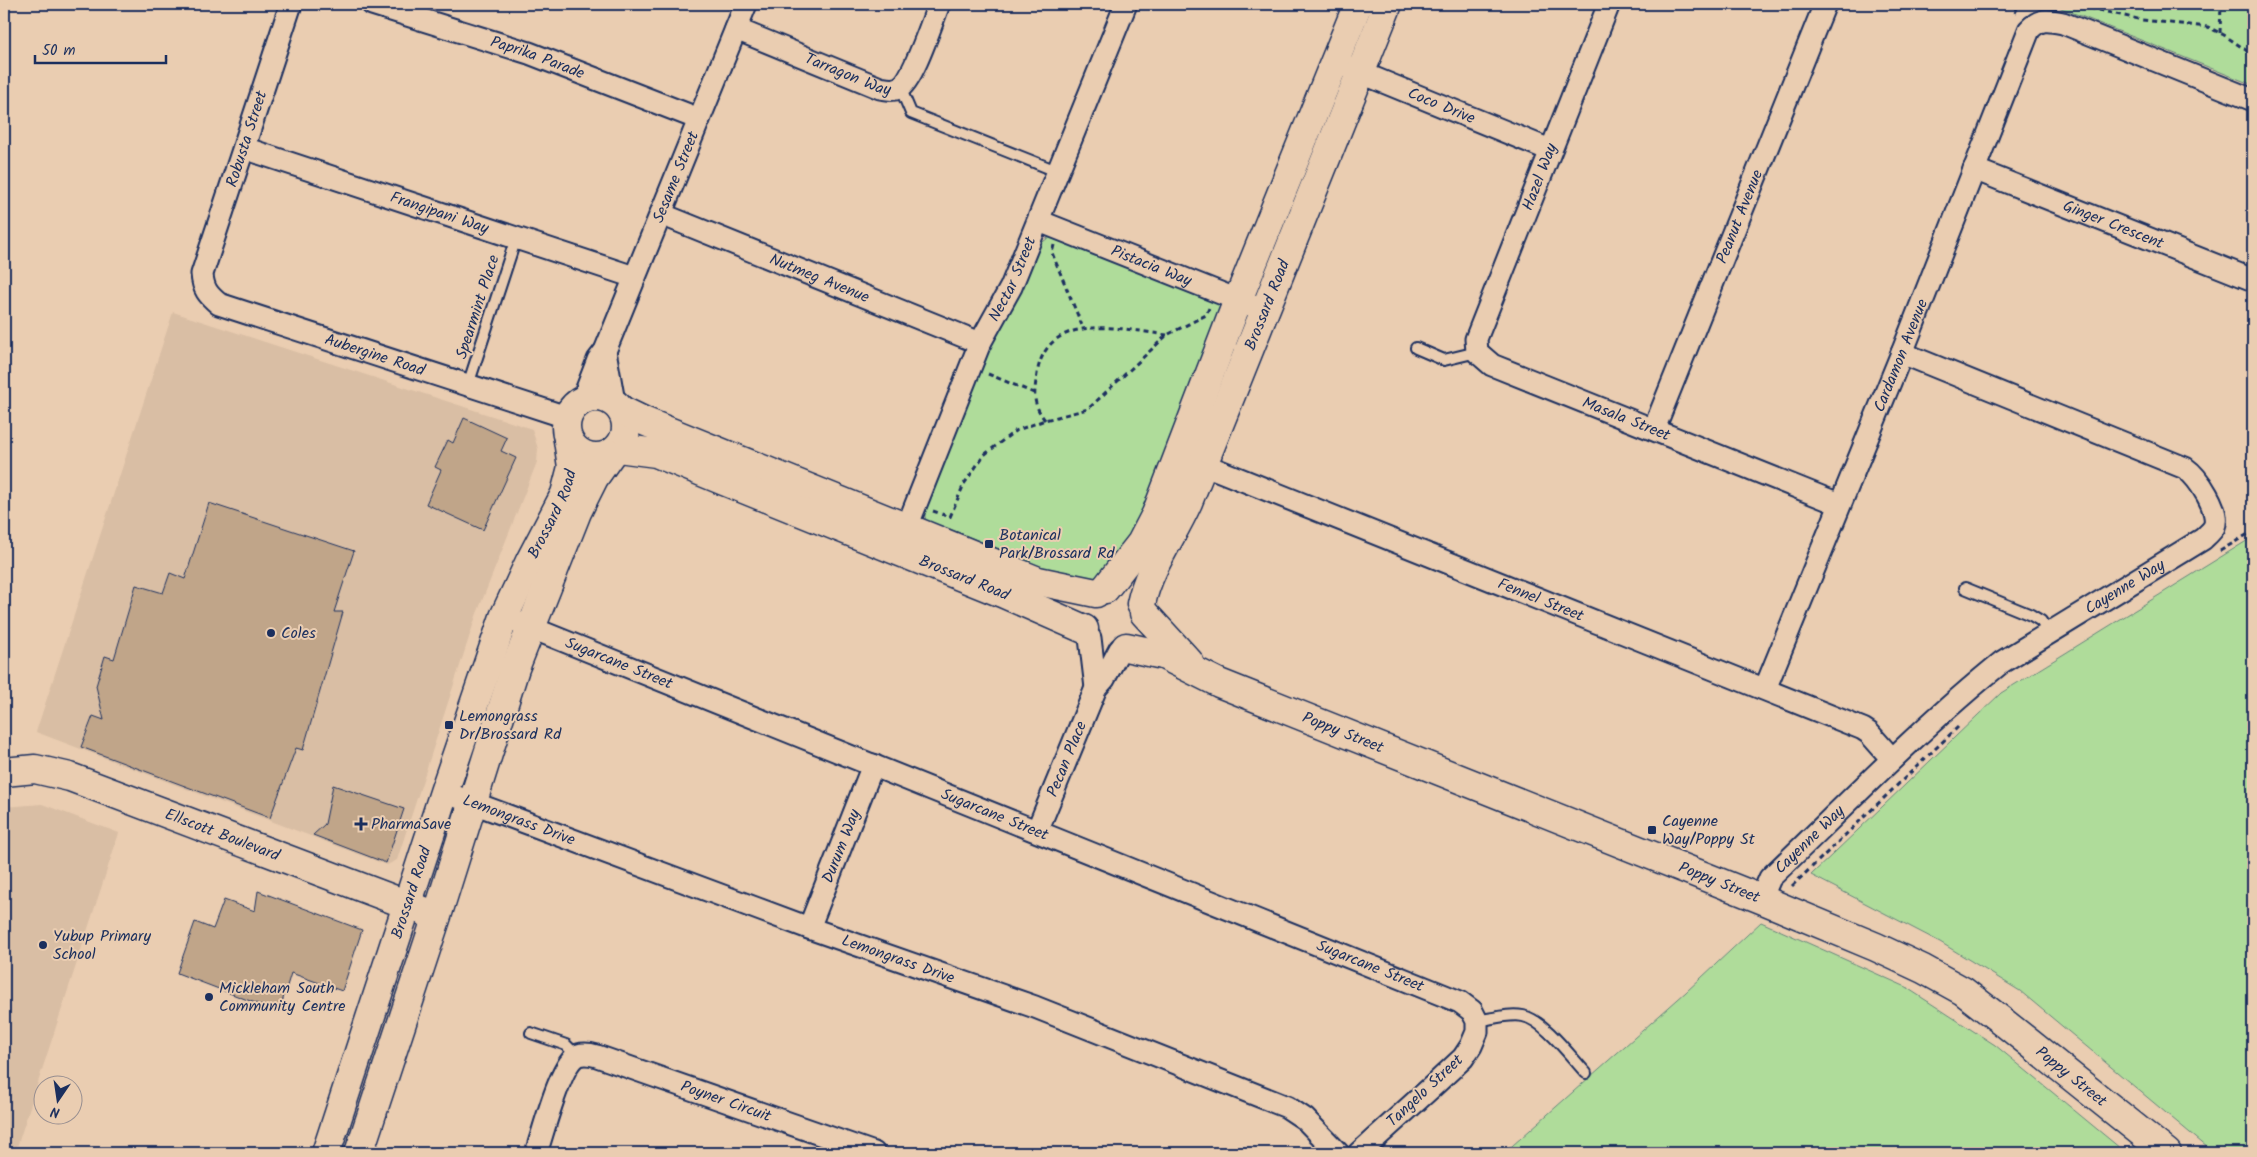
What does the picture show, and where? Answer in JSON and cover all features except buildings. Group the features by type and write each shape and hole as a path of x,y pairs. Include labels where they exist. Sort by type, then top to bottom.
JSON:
{"street":[{"name":"Robusta Street","path":"202,274 291,4"},
{"name":"Paprika Parade","path":"372,4 529,53 699,119"},
{"name":"Sesame Street","path":"572,419 598,360 605,351 746,4"},
{"path":"900,87 911,74 938,4"},
{"name":"Nectar Street","path":"907,528 980,343 1049,224 1059,172 1126,4"},
{"name":"Brossard Road","path":"1142,609 1148,575 1178,524 1227,296 1334,62 1358,4"},
{"name":"Brossard Road","path":"617,406 646,422 1038,581 1101,591 1141,543 1156,514 1191,459 1265,311 1388,4"},
{"name":"Hazel Way","path":"1477,352 1476,339 1609,4"},
{"name":"Peanut Avenue","path":"1654,429 1825,4"},
{"name":"Cardamon Avenue","path":"1765,689 1839,504 1902,354 2030,30 2037,22 2048,20 2063,23 2253,100"},
{"name":"Tarragon Way","path":"736,29 880,88 890,90 900,87"},
{"name":"Coco Drive","path":"1334,62 1550,150"},
{"name":"Frangipani Way","path":"244,148 634,277"},
{"name":"Ginger Crescent","path":"1974,169 2253,280"},
{"name":"Nutmeg Avenue","path":"661,214 980,343"},
{"name":"Pistacia Way","path":"1049,224 1265,311"},
{"name":"Aubergine Road","path":"202,274 203,286 208,296 219,304 572,419"},
{"path":"605,351 617,406 625,419 624,439 614,451 591,457 581,454 573,448 572,419 595,396 605,398 617,406"},
{"name":"Masala Street","path":"1477,352 1492,365 1839,504"},
{"name":"Cayenne Way","path":"1761,899 1770,878 1892,759 1980,680 2002,662 2203,539 2214,527 2216,514 2210,502 2193,474 2184,468 1902,354"},
{"name":"Brossard Road","path":"326,1153 444,792 504,618 565,494 572,467 572,419"},
{"name":"Brossard Road","path":"359,1153 437,916 515,668 577,512 594,478 614,451 656,453 724,481 907,528 1041,609 1087,634"},
{"name":"Fennel Street","path":"1191,459 1863,729 1869,733 1892,759"},
{"path":"1116,588 1126,590 1134,596 1142,609 1144,624 1141,633 1135,641 1123,648 1103,648 1087,634 1083,619 1084,609 1089,600 1101,591 1116,588"},
{"name":"Poppy Street","path":"1142,609 1200,674"},
{"name":"Sugarcane Street","path":"504,618 1460,1002 1472,1011 1477,1021"},
{"name":"Pecan Place","path":"1087,634 1096,688"},
{"name":"Poppy Street","path":"1123,648 1152,651 1219,683 1761,899 1876,947 1963,991 2167,1153"},
{"name":"Pecan Place","path":"1037,831 1096,688 1104,679 1123,648"},
{"name":"Durum Way","path":"809,928 873,765"},
{"name":"Ellscott Boulevard","path":"4,772 35,769 70,777 437,916"},
{"name":"Lemongrass Drive","path":"444,792 809,928 1035,1006 1287,1108 1305,1119 1338,1153"},
{"name":"Tangelo Street","path":"1359,1153 1463,1058 1477,1032 1477,1021"},
{"name":"Poyner Circuit","path":"577,1056 586,1054 597,1056 874,1153"},
{"path":"536,1153 564,1071 577,1056"}],"lane":[{"name":"Tarragon Way","path":"900,87 911,113 1059,172"},
{"name":"Spearmint Place","path":"468,385 516,238"},
{"path":"1416,348 1444,360 1477,352"},
{"path":"1965,588 2031,615 2040,621 2048,634"},
{"path":"1477,1021 1512,1016 1524,1016 1534,1020 1586,1072"},
{"path":"531,1032 566,1045 577,1056"}],"path":[{"path":"2015,13 2018,4"},
{"path":"2072,4 2142,20 2208,27 2253,55"},
{"path":"2220,33 2221,4"},
{"path":"1049,224 1052,252 1083,328"},
{"path":"907,528 950,517 964,484 984,455 1015,431 1045,420 1088,410 1167,335 1206,315 1227,296"},
{"path":"1045,420 1036,408 1034,393 1039,360 1053,340 1083,328 1105,327 1167,335"},
{"path":"971,367 1034,393"},
{"path":"2212,556 2253,531"},
{"path":"1792,886 1962,723"}],"shaded area":[{"path":"173,312 532,429 538,449 537,462 476,616 397,860 387,865 36,732"},
{"name":"Yubup Primary School","path":"42,804 119,833 41,1074 32,1074 32,1101 15,1153 4,1153 4,807"}],"green space":[{"path":"2051,4 2253,4 2253,85"},
{"path":"1057,237 1214,299 1221,306 1214,331 1149,492 1155,502 1099,580 1038,576 1032,563 948,528 941,532 936,530 928,524 925,516 927,501 1000,323 1018,296 1033,254 1039,245 1048,238"},
{"path":"2253,537 2253,1153 2214,1153 2020,991 1940,942 1811,875 2001,693"},
{"path":"1761,922 1904,986 1995,1045 2126,1153 1504,1153 1686,992"}],"place":[{"name":"Botanical Park/Brossard Rd","path":"989,544"},
{"name":"Coles","path":"271,633"},
{"name":"Lemongrass Dr/Brossard Rd","path":"449,725"},
{"name":"PharmaSave","path":"361,824"},
{"name":"Cayenne Way/Poppy St","path":"1652,830"},
{"name":"Yubup Primary School","path":"43,945"},
{"name":"Mickleham South Community Centre","path":"209,997"}]}
